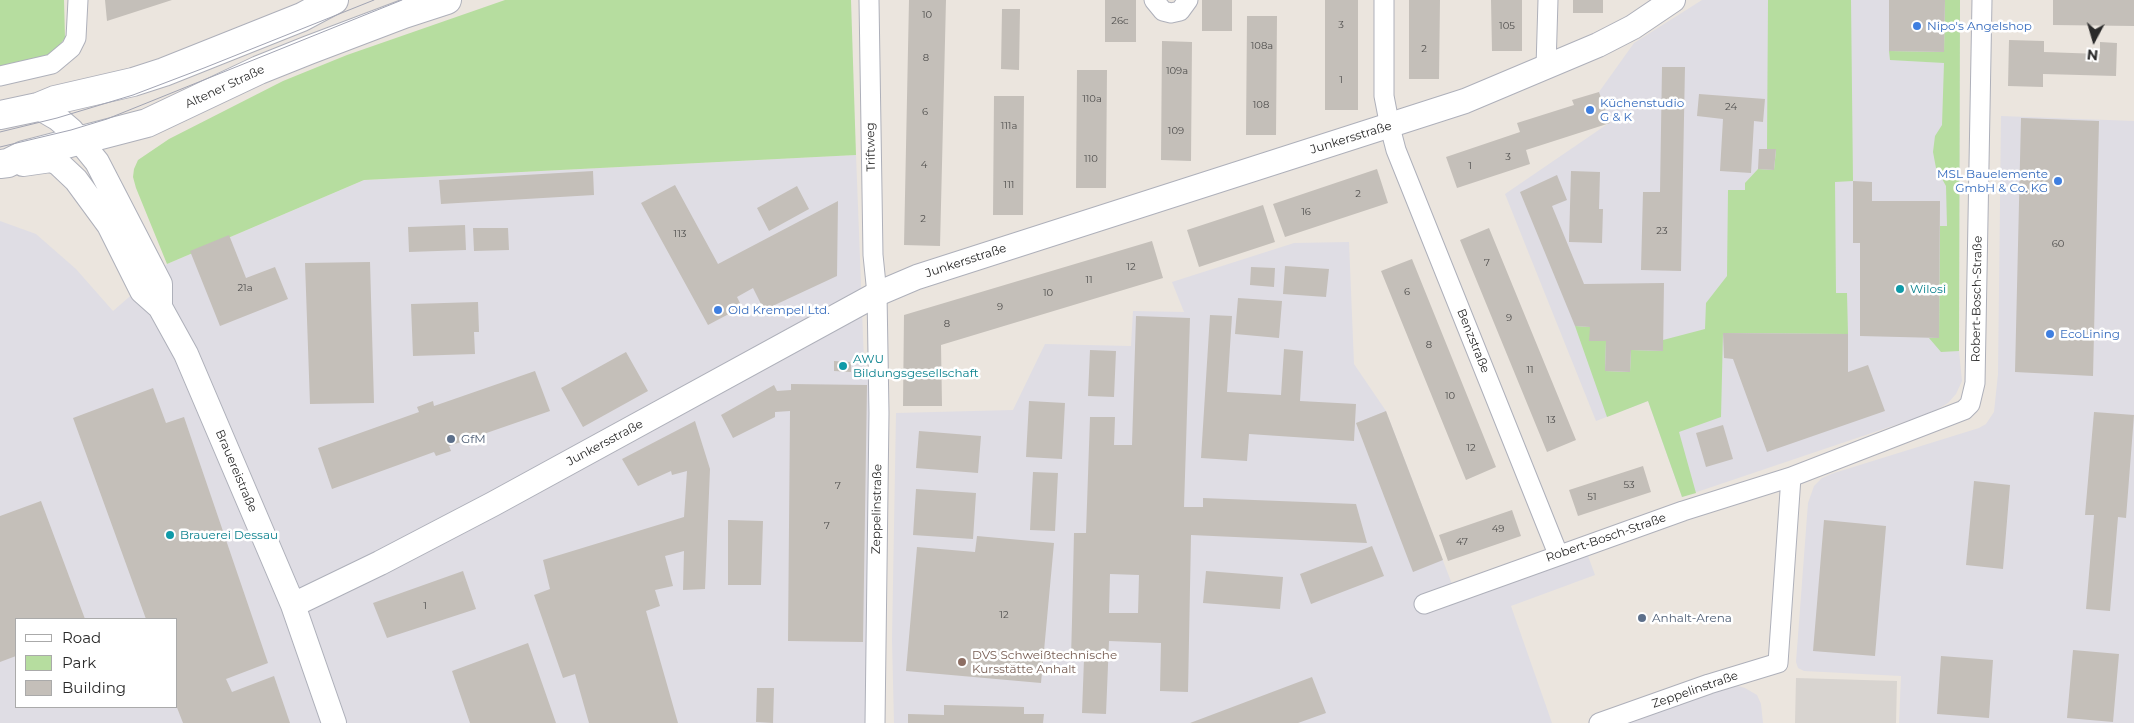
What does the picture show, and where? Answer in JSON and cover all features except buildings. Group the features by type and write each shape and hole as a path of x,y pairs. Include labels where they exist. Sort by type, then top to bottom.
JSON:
{"main road":[{"path":"0,115 38,107 55,100 133,82 164,72 302,17 334,0"},
{"name":"Altener Straße","path":"4,164 24,155 147,123 259,70 404,14 447,0"}],"street":[{"path":"0,76 52,64 71,48 76,38 78,0"},
{"name":"Triftweg","path":"869,0 873,255 877,294"},
{"path":"1154,0 1163,11 1172,13 1180,11 1188,0"},
{"name":"Benzstraße","path":"1384,0 1384,93 1396,150 1558,554"},
{"path":"1546,67 1548,0"},
{"name":"Junkersstraße","path":"293,605 380,563 493,504 877,294 917,277 1390,127 1465,101 1598,45 1633,27 1673,0"},
{"name":"Robert-Bosch-Straße","path":"1424,604 1683,510 1791,477 1964,410 1970,404 1976,383 1982,0"},
{"name":"Brauereistraße","path":"38,107 58,118 81,140 104,175 160,284 160,307"},
{"name":"Brauereistraße","path":"4,164 26,164 44,160 58,163 70,175 109,225 142,291 160,307 186,354 293,605 334,723"},
{"name":"Zeppelinstraße","path":"875,723 879,413 877,294"},
{"name":"Zeppelinstraße","path":"1599,723 1709,684 1778,663 1791,477"}],"shaded area":[{"path":"1702,0 1960,0 1959,351 1962,381 1956,394 1948,403 1931,413 1682,497 1648,401 1596,421 1505,194 1609,123 1599,92 1634,43"},
{"path":"2001,116 2134,121 2134,723 1899,723 1901,676 1804,671 1798,668 1796,662 1808,503 1814,486 1822,478 1834,473 1979,428 1986,424 1994,412 1998,374"},
{"path":"856,155 864,362 870,387 865,723 0,723 0,221 36,234 76,269 113,311 167,264 364,180"},
{"path":"1349,242 1354,364 1386,411 1458,600 1587,553 1595,575 1511,606 1552,723 894,723 892,640 896,413 1013,410 1045,344 1131,346 1133,311 1184,312 1172,282 1294,243"},
{"path":"1796,678 1897,681 1896,723 1795,723"},
{"path":"1738,686 1757,695 1761,704 1763,723 1629,723 1720,690"}],"green space":[{"path":"0,0 64,0 65,38 51,56 0,69"},
{"path":"505,0 851,0 856,155 364,180 167,264 136,188 133,177 138,160 169,139 283,81 347,55"},
{"path":"1768,0 1851,0 1853,181 1835,182 1836,293 1847,293 1848,334 1723,333 1721,417 1679,432 1696,493 1682,497 1648,401 1607,417 1575,326 1590,327 1590,341 1606,341 1605,371 1630,372 1631,350 1663,351 1663,340 1705,329 1706,303 1727,276 1728,190 1745,190 1745,183 1758,169 1774,170 1776,150 1767,149"},
{"path":"1945,0 1960,0 1959,351 1941,352 1929,338 1939,338 1940,226 1947,226 1946,186 1936,168 1933,152 1935,136 1942,125 1944,63 1890,60 1889,51 1944,52"}],"tram line":[{"path":"0,132 57,118 133,95 374,0"},
{"path":"0,147 71,130 107,119 402,0"}],"place":[{"name":"Nipo's Angelshop","path":"1917,26"},
{"name":"Küchenstudio G & K","path":"1590,110"},
{"name":"MSL Bauelemente GmbH & Co. KG","path":"2058,181"},
{"name":"Wilosi","path":"1900,289"},
{"name":"Old Krempel Ltd.","path":"718,310"},
{"name":"EcoLining","path":"2050,334"},
{"name":"AWU Bildungsgesellschaft","path":"843,366"},
{"name":"GfM","path":"451,439"},
{"name":"Brauerei Dessau","path":"170,535"},
{"name":"Anhalt-Arena","path":"1642,618"},
{"name":"DVS Schweißtechnische Kursstätte Anhalt","path":"962,662"}]}
